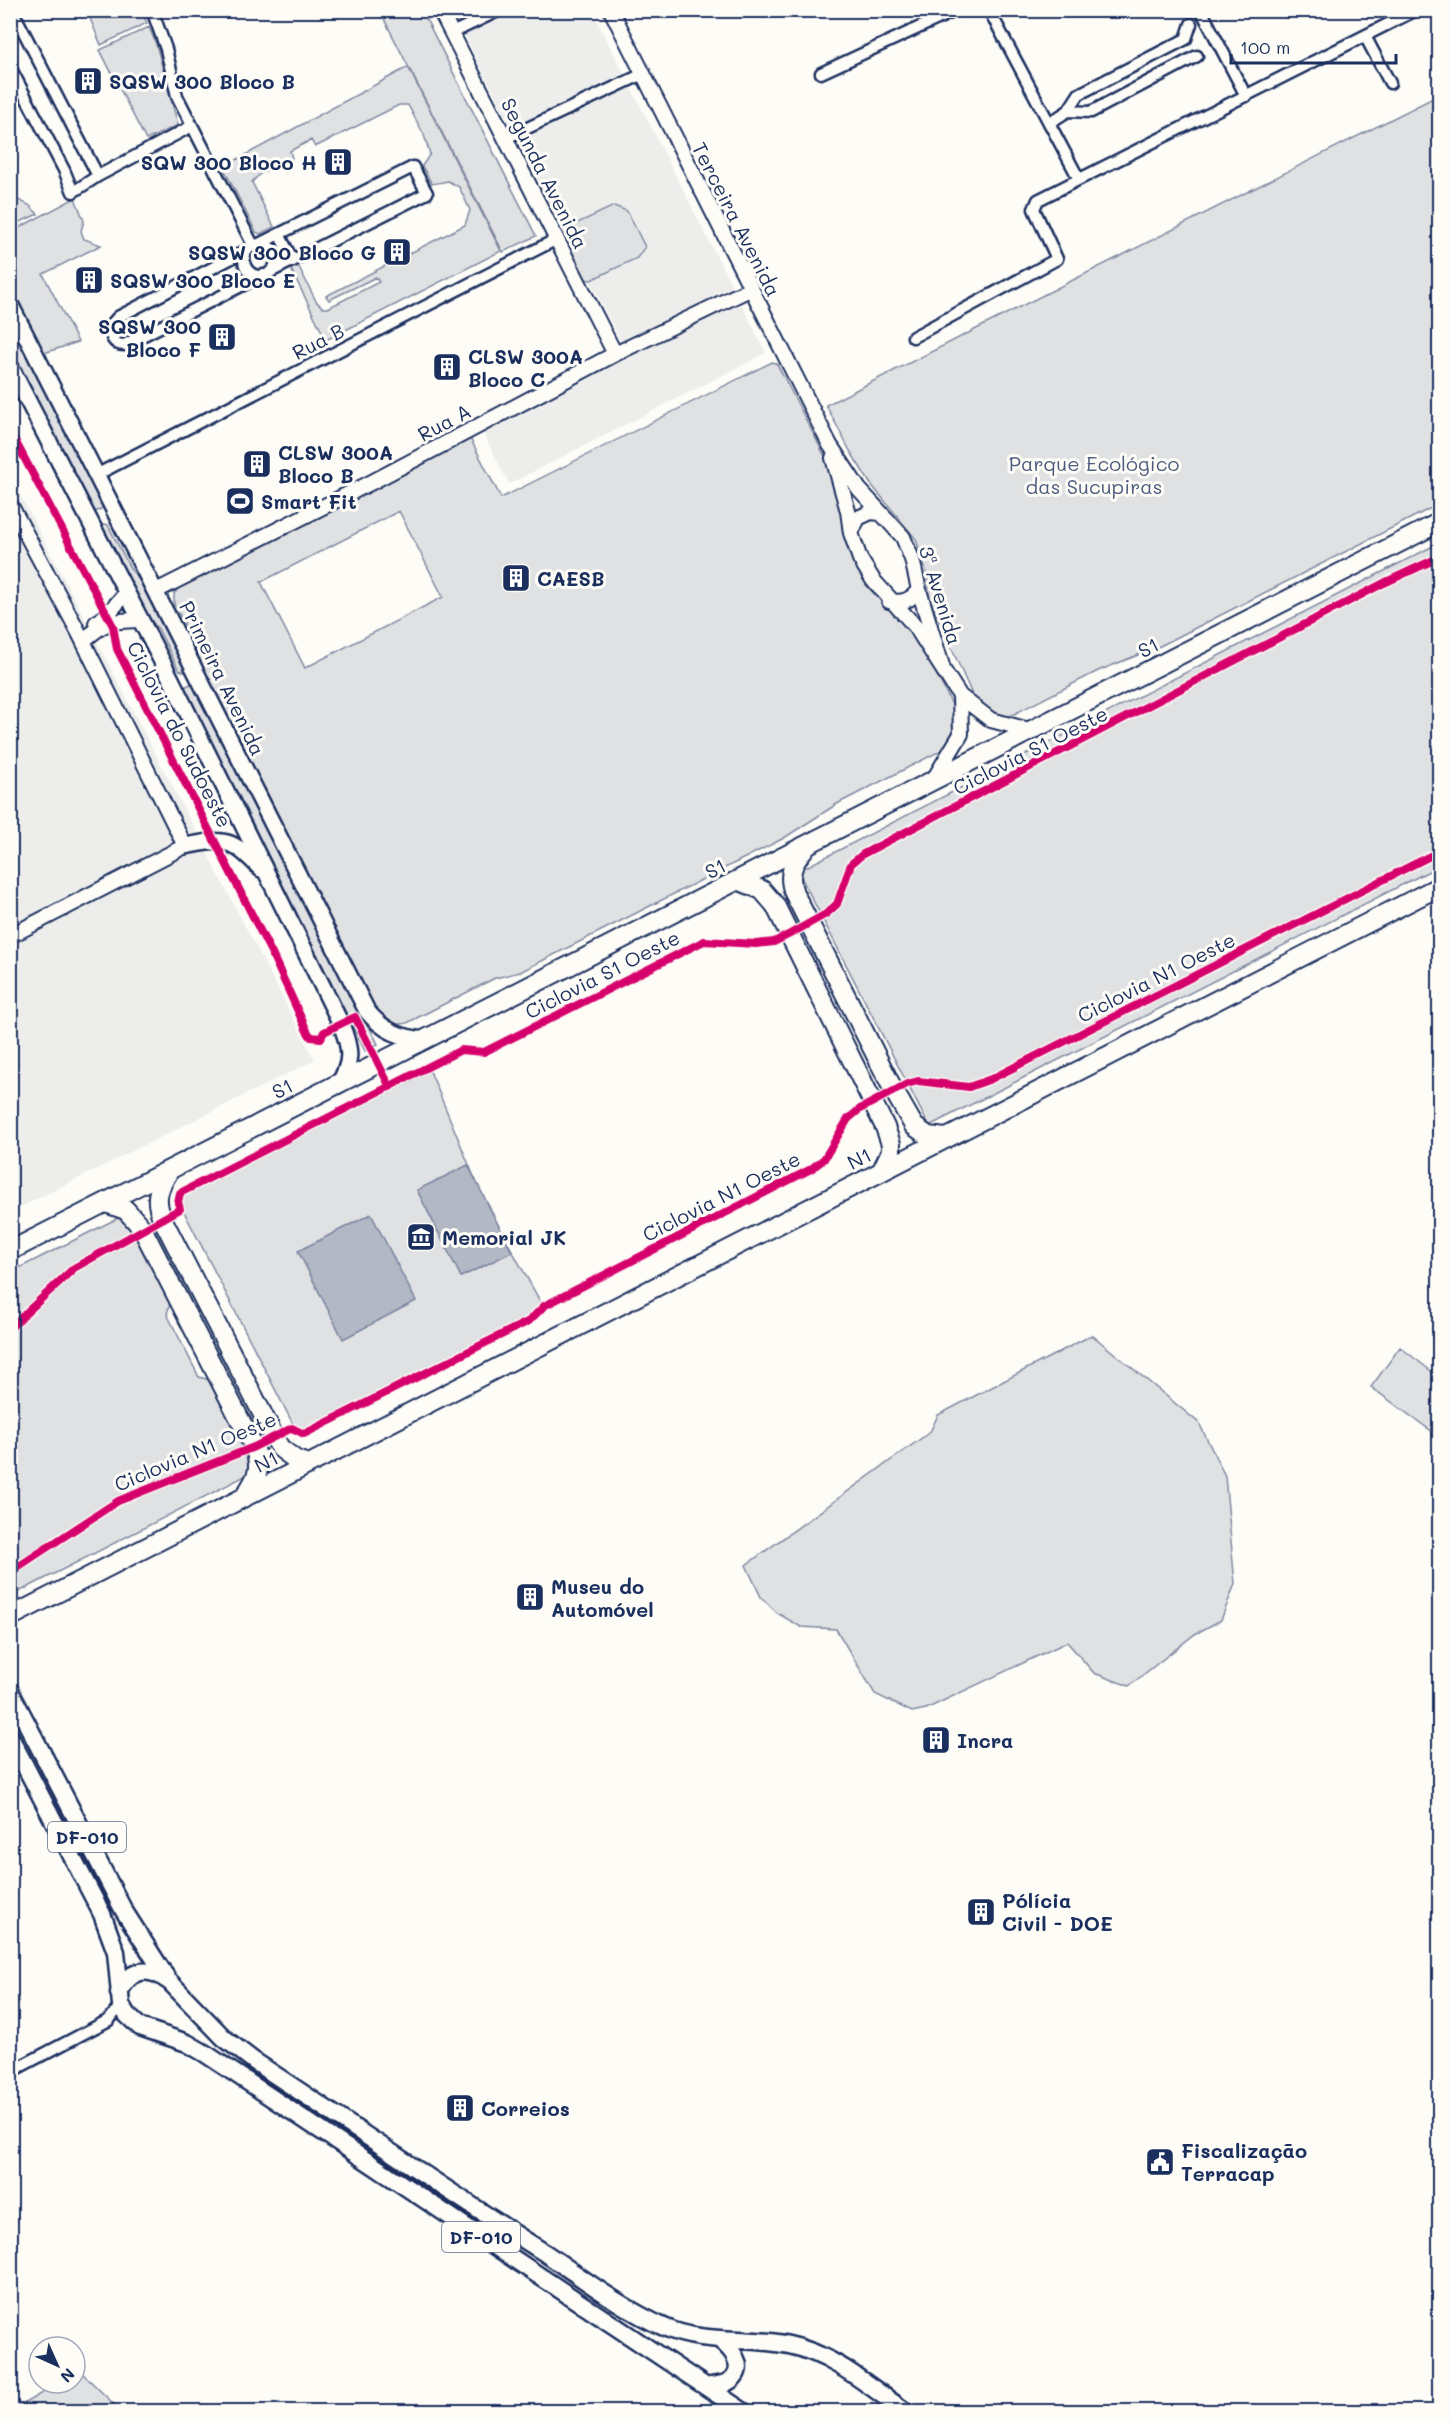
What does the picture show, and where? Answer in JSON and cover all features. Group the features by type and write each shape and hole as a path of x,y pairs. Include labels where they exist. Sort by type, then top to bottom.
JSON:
{"highway":[{"name":"S1","path":"10,1251 740,881 1440,522"},
{"path":"806,847 792,868 790,877 794,893 914,1126 928,1136 946,1138"},
{"path":"740,881 762,890 775,905 876,1108 891,1144 891,1151 881,1172"},
{"name":"N1","path":"12,1618 245,1496 1440,886"},
{"path":"169,1172 157,1192 158,1207 162,1218 280,1448 296,1460 309,1464"},
{"path":"106,1203 126,1210 142,1228 254,1447 259,1466 258,1475 245,1496"}],"main road":[{"name":"Primeira Avenida","path":"10,304 367,1011 382,1027 397,1035 426,1040"},
{"path":"10,366 171,679 345,1034 350,1060 338,1085"},
{"path":"93,528 95,522 103,515 118,518"},
{"path":"171,679 186,680 194,668"},
{"path":"185,846 215,840 231,843 246,854 271,880"},
{"name":"DF-010","path":"10,1691 124,1911 168,1980 224,2038 254,2061 497,2223 645,2318 687,2335 789,2345 810,2350 836,2363 906,2412"},
{"name":"DF-010","path":"10,1737 102,1914 116,1952 120,1999 132,2022 187,2043 206,2054 744,2412"},
{"path":"120,1999 124,1980 134,1974 147,1971 157,1972 168,1980"},
{"path":"707,2387 727,2382 736,2372 738,2362 734,2351 720,2340"}],"street":[{"path":"152,10 166,49 177,96 254,246"},
{"name":"Segunda Avenida","path":"440,10 615,354"},
{"path":"452,33 500,10"},
{"name":"Terceira Avenida","path":"611,10 830,445"},
{"path":"820,73 957,10"},
{"path":"989,10 1079,179"},
{"path":"1201,10 1246,96"},
{"path":"913,337 1057,259 1034,209 1038,200 1416,10"},
{"path":"10,22 17,19 98,176"},
{"path":"1049,123 1068,111 1078,94 1186,39 1191,24"},
{"path":"1365,36 1390,82"},
{"path":"1068,111 1091,112 1197,56"},
{"path":"10,67 64,170 73,192 98,176 192,126"},
{"path":"506,138 643,74"},
{"path":"413,166 427,193 124,345 119,345 114,341 110,326 118,317 279,234 413,166"},
{"path":"279,234 293,261"},
{"name":"Rua B","path":"96,475 557,239"},
{"path":"254,246 268,246 274,251 275,266 267,274 255,275 244,265 244,257 254,246"},
{"name":"Rua A","path":"156,591 372,482 615,354 750,289"},
{"name":"3ª Avenida","path":"830,445 860,489 903,537 912,559 943,669"},
{"name":"3ª Avenida","path":"830,445 848,511 850,533 860,559 889,601 915,626 943,669"},
{"path":"10,504 81,636 185,846 10,936"},
{"path":"850,533 858,518 871,513 880,513"},
{"path":"889,601 900,603 912,598 919,590"},
{"path":"81,636 107,615 126,593"},
{"path":"66,609 94,624"},
{"path":"81,636 110,621 140,620"},
{"path":"943,669 960,696 991,720 1033,731"},
{"path":"933,780 961,734 960,696"},
{"path":"10,2072 109,2020 120,1999"}],"shaded area":[{"path":"452,11 592,11 766,353 509,484 482,431 628,356"},
{"path":"10,475 315,1060 11,1212 10,1212"},
{"path":"468,1165 512,1252 461,1277 417,1190"},
{"path":"371,1214 416,1301 343,1339 298,1251"}],"green space":[{"path":"87,11 141,11 147,23 101,45"},
{"path":"380,11 422,11 536,236 503,252"},
{"path":"149,27 156,44 178,125 146,140 100,50"},
{"path":"408,67 501,251 326,340 290,267 297,263 316,301 323,308 328,308 379,282 376,277 329,300 326,296 465,225 470,210 459,187 448,181 432,184 422,166 430,154 424,135 408,105 399,105 315,147 311,140 290,151 292,158 261,173 252,182 274,227 260,234 256,232 223,167"},
{"name":"Parque Ecológico das Sucupiras","path":"1439,95 1439,504 1158,647 1098,671 1008,717 1001,718 978,708 929,597 928,578 916,539 870,483 826,405"},
{"path":"10,189 16,199 29,205 38,214 11,226"},
{"path":"75,198 84,221 81,231 84,239 101,245 43,274 78,342 44,353 11,287 11,232"},
{"path":"614,206 627,211 645,247 637,258 591,280 583,279 562,238 569,227"},
{"path":"10,320 105,507 93,513 11,352"},
{"path":"772,362 777,364 834,474 868,583 907,626 929,660 959,718 960,727 946,748 837,804 784,838 520,972 495,978 407,1023 392,1023 374,1009 200,666 193,641 174,604 174,594 180,586 467,439 471,440 501,498","holes":["399,511 443,597 305,668 261,582"]},
{"path":"108,525 130,568 150,594 185,672 179,670 158,629 138,603 101,527"},
{"path":"1439,543 1439,866 929,1126 798,871"},
{"path":"195,682 378,1044 365,1051 182,688"},
{"path":"430,1071 482,1196 541,1303 527,1319 304,1432 295,1428 180,1204 183,1195"},
{"path":"123,1218 129,1224 170,1303 167,1314 199,1377 210,1380 252,1462 251,1469 247,1475 11,1596 11,1272 116,1219"},
{"path":"1092,1335 1199,1423 1225,1476 1235,1584 1221,1620 1195,1634 1129,1686 1094,1673 1067,1642 926,1709 912,1712 875,1694 836,1629 801,1627 777,1613 761,1597 746,1565 930,1432 938,1415"},
{"path":"1400,1347 1439,1377 1440,1432 1437,1435 1371,1387"},
{"path":"87,2378 121,2411 11,2411 38,2395 87,2395"}],"cycle path":[{"name":"Ciclovia do Sudoeste","path":"10,431 113,626 117,649 272,954 307,1031 311,1037 321,1038 324,1032 355,1017 390,1087"},
{"name":"Ciclovia S1 Oeste","path":"10,1328 74,1268 180,1209 178,1202 180,1193 461,1050 484,1052 704,941 756,944 774,942 790,934 826,914 837,904 851,864 863,854 1384,583 1440,557"},
{"name":"Ciclovia N1 Oeste","path":"10,1572 118,1501 254,1447 292,1428 304,1434 529,1321 544,1306 811,1169 824,1159 848,1119 860,1109 907,1084 918,1081 969,1087 991,1079 1440,851"}],"place":[{"name":"SQSW 300 Bloco B","path":"88,81"},
{"name":"SQW 300 Bloco H","path":"338,162"},
{"name":"SQSW 300 Bloco G","path":"397,252"},
{"name":"SQSW 300 Bloco E","path":"89,280"},
{"name":"SQSW 300 Bloco F","path":"222,337"},
{"name":"CLSW 300A Bloco C","path":"447,367"},
{"name":"CLSW 300A Bloco B","path":"257,464"},
{"name":"Smart Fit","path":"240,501"},
{"name":"CAESB","path":"516,578"},
{"name":"Memorial JK","path":"421,1237"},
{"name":"Museu do Automóvel","path":"530,1597"},
{"name":"Incra","path":"936,1740"},
{"name":"Pólícia Civil - DOE","path":"981,1912"},
{"name":"Correios","path":"460,2108"},
{"name":"Fiscalização Terracap","path":"1160,2162"}]}
